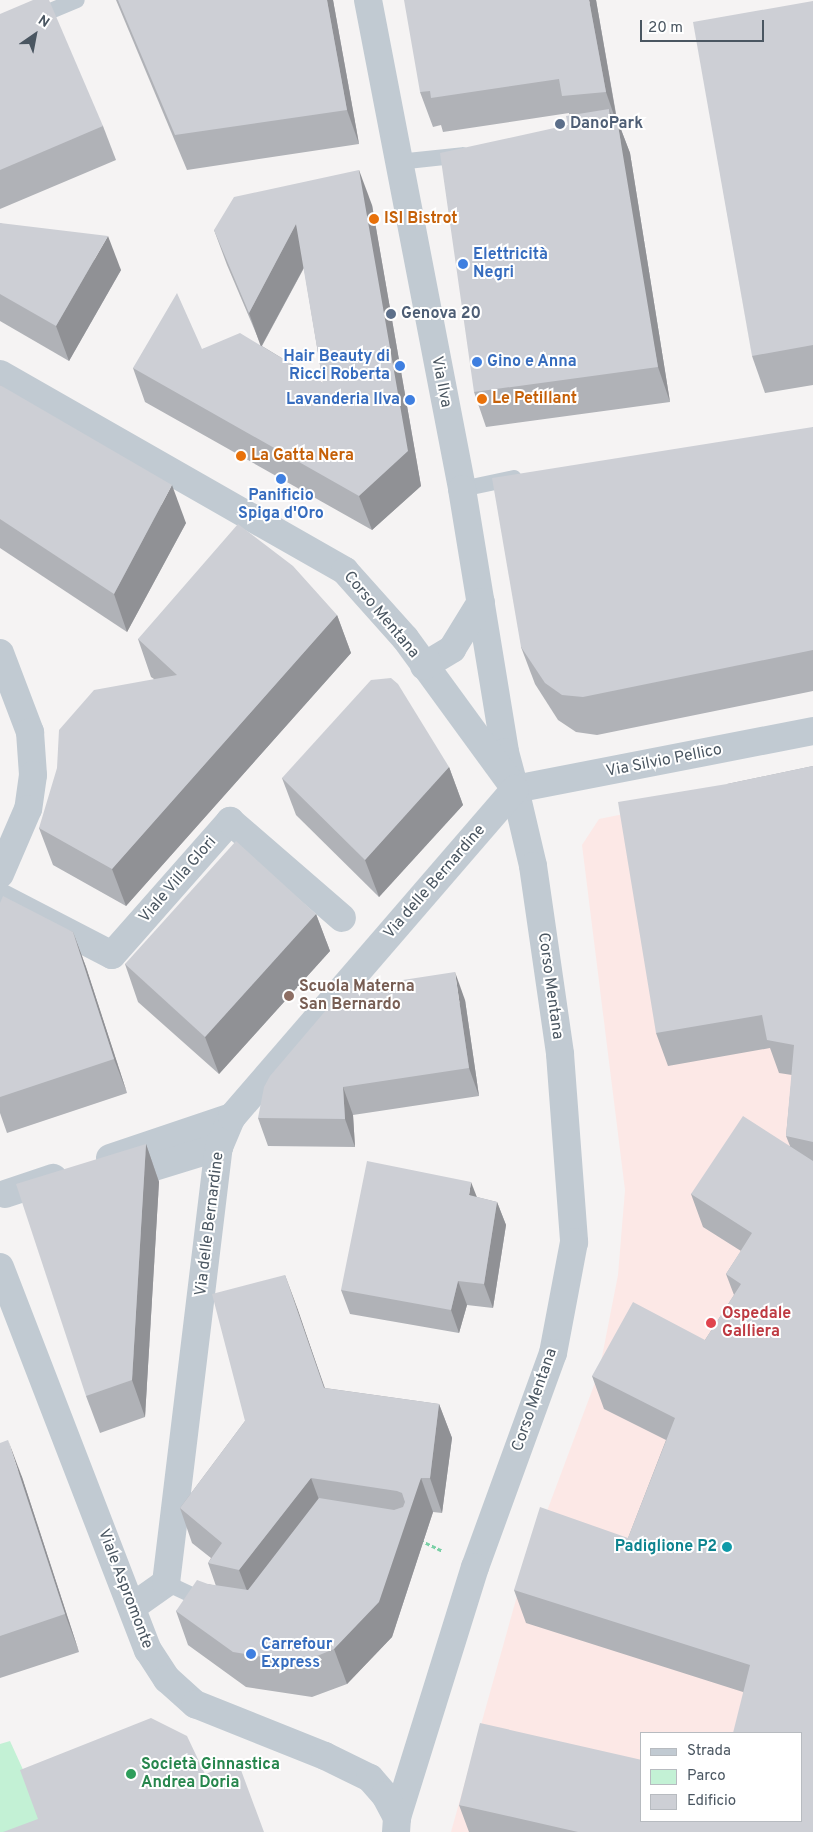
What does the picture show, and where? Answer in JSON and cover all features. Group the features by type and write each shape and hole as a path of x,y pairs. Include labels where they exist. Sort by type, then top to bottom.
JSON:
{"street":[{"name":"Via Ilva","path":"368,0 462,489 504,752 515,789"},
{"name":"Corso Mentana","path":"0,374 346,571 404,638 515,789 533,866 560,1054 574,1242 553,1353 475,1568 397,1825"},
{"path":"424,666 452,649 481,602"},
{"path":"0,654 30,732 33,774 28,809 0,874"},
{"name":"Via Silvio Pellico","path":"515,789 813,731"},
{"name":"Via delle Bernardine","path":"166,1583 219,1146 232,1117 515,789"},
{"name":"Viale Villa Glori","path":"0,897 112,955 230,821 342,918"},
{"path":"2,1204 85,1177 232,1117"},
{"path":"85,1177 219,1146"},
{"name":"Viale Aspromonte","path":"0,1267 148,1650 167,1680 195,1704 370,1778 385,1795 397,1825"},
{"path":"132,1607 166,1583"}],"lane":[{"path":"0,32 77,0"},
{"path":"398,162 484,152"},
{"path":"462,489 528,476"},
{"path":"166,1583 222,1609"}],"path":[{"path":"415,1538 446,1552"}],"shaded area":[{"name":"Ospedale Galliera","path":"813,776 813,1832 451,1832 522,1578 599,1372 618,1275 625,1190 582,845 599,819"}],"green space":[{"path":"10,1741 30,1785 140,1832 0,1832 0,1744"}],"building":[{"path":"33,0 49,0 103,126 0,170 0,14"},
{"path":"118,0 327,0 347,110 175,135"},
{"path":"404,0 589,0 606,92 562,96 559,79 431,98 430,91 420,92"},
{"path":"813,1 813,345 752,356 693,22"},
{"path":"609,109 610,119 617,119 658,367 474,392 440,153 568,125 566,116"},
{"path":"359,170 408,451 359,496 133,368 177,293 202,349 240,333 323,383 296,224 249,313 214,230 234,197"},
{"path":"0,223 108,236 56,326 0,294"},
{"path":"0,385 172,485 114,594 0,519"},
{"path":"813,427 813,650 583,697 562,695 545,683 521,647 492,478"},
{"path":"238,524 293,566 337,615 112,869 39,828 57,768 59,730 94,690 177,675 138,639"},
{"path":"391,678 398,684 449,767 365,860 282,778 371,680"},
{"path":"813,766 813,1142 786,1136 794,1045 767,1040 762,1015 656,1033 618,802 727,784"},
{"path":"236,841 316,914 205,1037 125,964"},
{"path":"3,896 73,932 114,1059 0,1097 0,903"},
{"path":"455,972 469,1068 343,1087 345,1119 258,1118 264,1087 270,1076 344,989"},
{"path":"743,1116 813,1161 813,1832 578,1832 459,1805 480,1723 640,1760 640,1822 803,1822 803,1732 733,1732 750,1665 514,1590 540,1507 628,1538 675,1418 592,1376 633,1302 705,1340 741,1284 726,1274 752,1233 691,1194"},
{"path":"146,1144 132,1380 86,1396 16,1184"},
{"path":"367,1161 471,1182 469,1195 497,1202 484,1284 458,1281 451,1310 341,1290"},
{"path":"285,1275 324,1388 439,1404 430,1478 421,1478 379,1602 334,1649 300,1663 233,1652 176,1611 197,1580 208,1584 248,1590 319,1498 394,1510 403,1507 405,1502 402,1493 397,1491 311,1478 239,1570 208,1563 222,1543 180,1508 245,1421 212,1294"},
{"path":"8,1440 65,1614 0,1636 0,1443"},
{"path":"151,1718 187,1736 205,1774 238,1762 264,1832 3,1832 38,1819 20,1770"}],"place":[{"name":"DanoPark","path":"560,124"},
{"name":"ISI Bistrot","path":"374,219"},
{"name":"Elettricità Negri","path":"463,264"},
{"name":"Genova 20","path":"391,314"},
{"name":"Gino e Anna","path":"477,362"},
{"name":"Hair Beauty di Ricci Roberta","path":"400,366"},
{"name":"Le Petillant","path":"482,399"},
{"name":"Lavanderia Ilva","path":"410,400"},
{"name":"La Gatta Nera","path":"241,456"},
{"name":"Panificio Spiga d'Oro","path":"281,479"},
{"name":"Scuola Materna San Bernardo","path":"289,996"},
{"name":"Ospedale Galliera","path":"711,1323"},
{"name":"Padiglione P2","path":"727,1547"},
{"name":"Carrefour Express","path":"251,1654"},
{"name":"Società Ginnastica Andrea Doria","path":"131,1774"}]}
